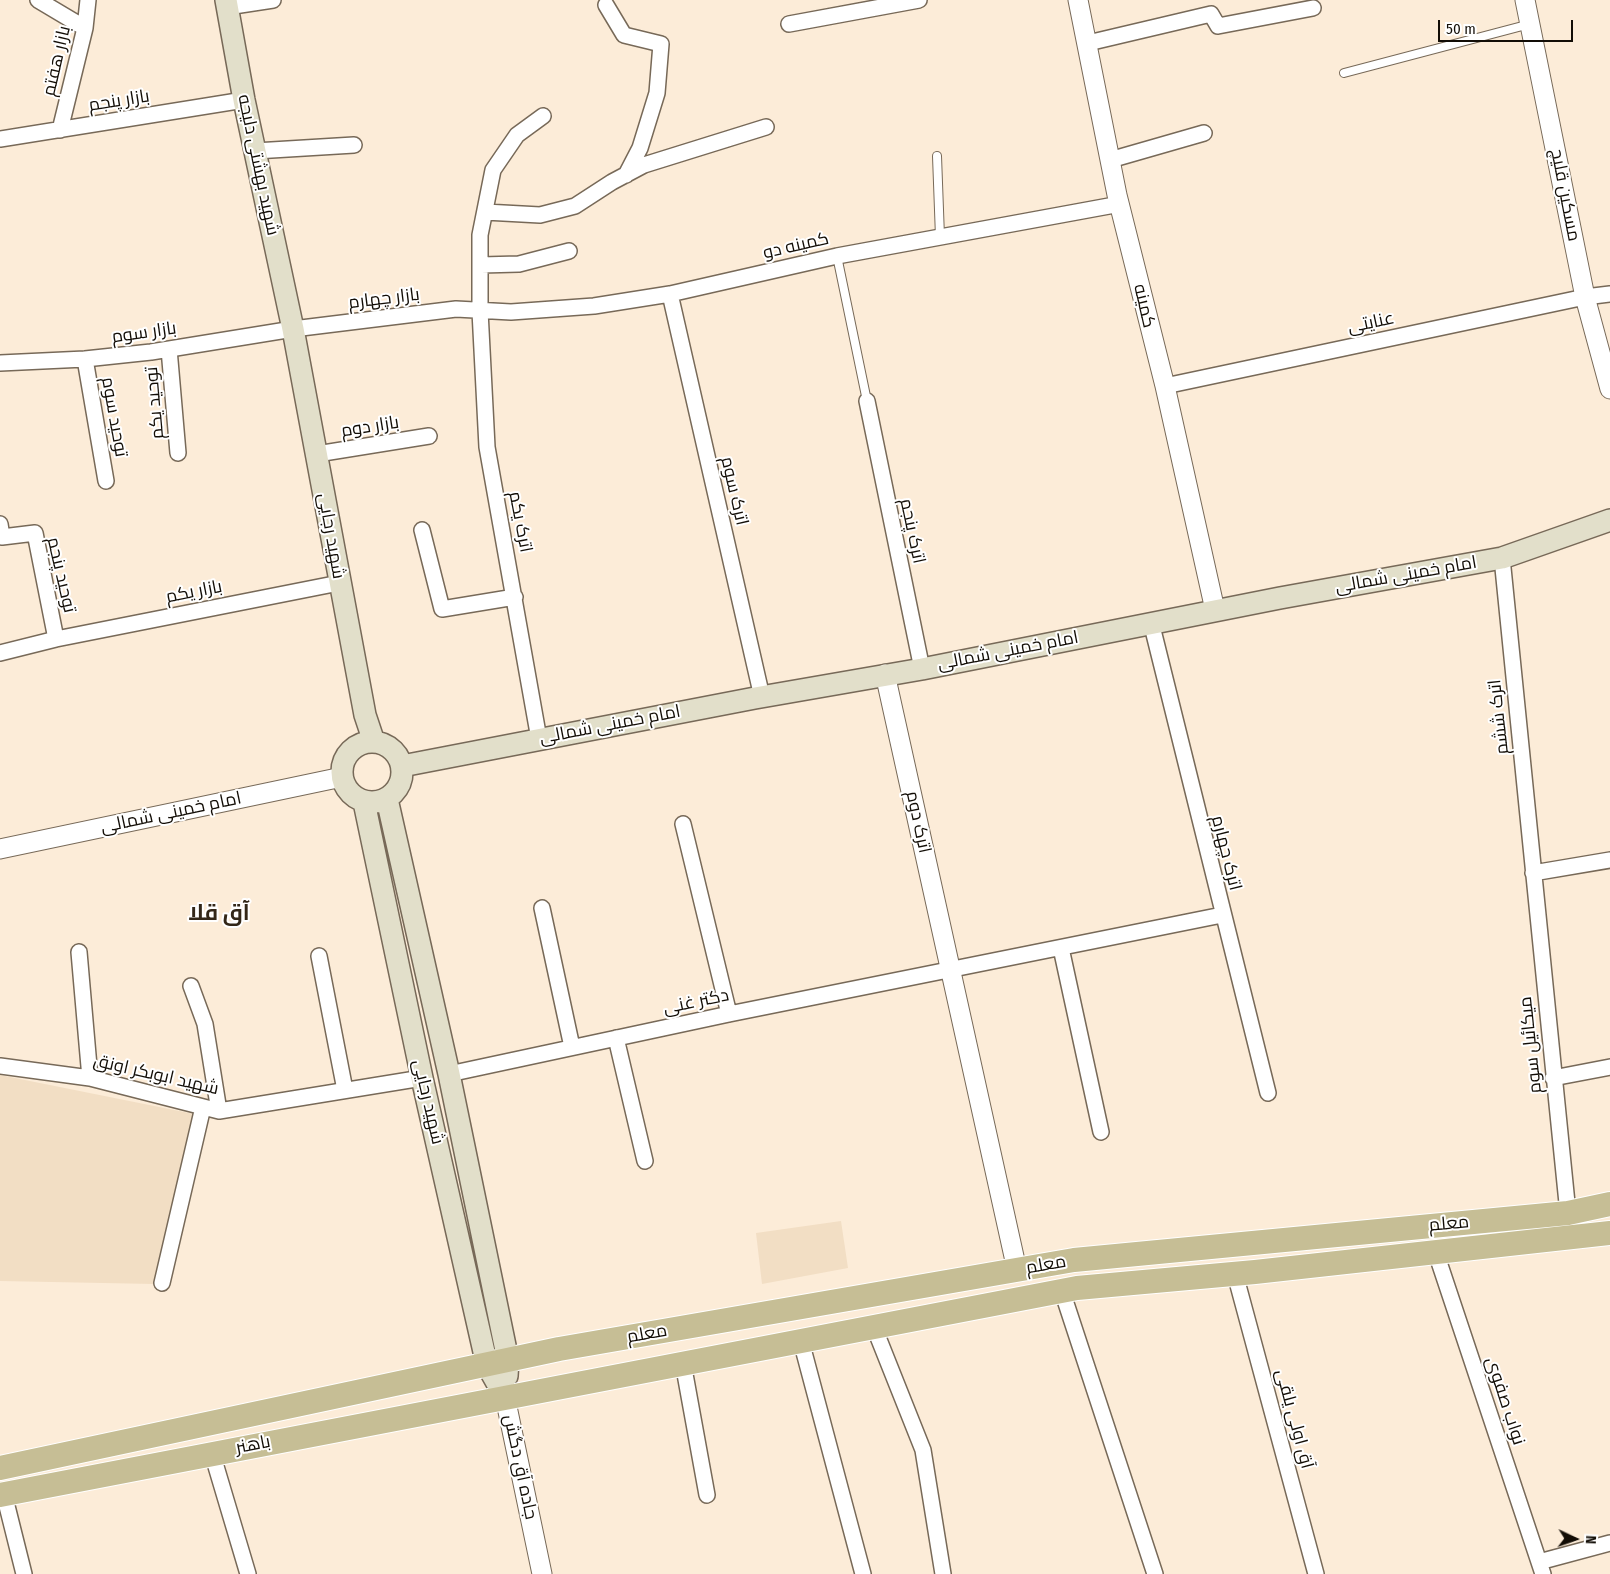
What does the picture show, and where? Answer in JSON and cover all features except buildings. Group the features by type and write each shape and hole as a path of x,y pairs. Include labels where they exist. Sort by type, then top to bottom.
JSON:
{"main road":[{"name":"شهید بهشتی دلیجه","path":"227,3 244,100 293,329"},
{"name":"شهید رجایی","path":"293,329 339,583 365,715 374,742"},
{"name":"امام خمینی شمالی","path":"402,766 885,674 922,669 1151,622 1502,558 1610,520"},
{"path":"374,742 392,750 402,766 402,779 396,790 387,799 376,803 364,802 353,796 346,788 342,777 342,766 347,756 354,748 364,743 374,742"},
{"name":"شهید رجایی","path":"387,799 449,1074 498,1363"},
{"name":"شهید رجایی","path":"364,802 422,1078 506,1397"},
{"name":"معلم","path":"498,1363 559,1349 1074,1260 1568,1213 1610,1204"},
{"name":"معلم","path":"506,1397 1070,1290 1236,1274 1610,1233"},
{"path":"1070,1290 1088,1274 1074,1260"},
{"name":"باهنر","path":"0,1468 498,1363"},
{"name":"باهنر","path":"2,1494 506,1397"}],"street":[{"path":"38,0 85,28"},
{"name":"بازار هفتم","path":"60,130 85,28 88,0"},
{"path":"227,3 273,0"},
{"path":"789,24 919,0"},
{"name":"کمینه","path":"1078,0 1110,160 1165,386 1215,610"},
{"name":"مسکین قلیچ","path":"1525,0 1586,297 1610,389"},
{"path":"606,5 624,35 661,44 657,93 640,148 626,175"},
{"path":"1088,43 1211,14 1218,26 1313,8"},
{"name":"بازار پنجم","path":"0,139 244,100"},
{"name":"اترک یکم","path":"539,739 515,597 486,447 480,310 480,235 493,170 517,135 543,116"},
{"path":"484,212 540,215 575,206 644,165 766,127"},
{"path":"1110,160 1204,133"},
{"path":"255,151 354,145"},
{"name":"کمینه دو","path":"480,310 511,312 594,306 670,294 836,256 1120,204"},
{"path":"480,264 519,264 568,251"},
{"name":"اترک سوم","path":"670,294 762,697"},
{"name":"عنایتی","path":"1165,386 1586,297 1610,294"},
{"name":"بازار چهارم","path":"293,329 456,309 480,310"},
{"name":"بازار سوم","path":"0,363 84,359 169,349 293,329"},
{"name":"توحید یکم","path":"169,349 178,453"},
{"name":"توحید سوم","path":"84,359 106,481"},
{"name":"اترک پنجم","path":"867,401 922,669"},
{"name":"بازار دوم","path":"317,454 428,436"},
{"name":"توحید پنجم","path":"0,524 2,537 35,533 56,638"},
{"path":"422,530 442,609 515,597"},
{"name":"اترک ششم","path":"1502,558 1533,873"},
{"name":"بازار یکم","path":"0,653 56,638 339,583"},
{"name":"اترک چهارم","path":"1151,622 1222,915 1268,1093"},
{"name":"اترک دوم","path":"885,674 1017,1270"},
{"name":"امام خمینی شمالی","path":"0,849 342,777"},
{"path":"683,824 729,1014"},
{"path":"1533,873 1610,860"},
{"name":"میکائیل سوم","path":"1533,873 1568,1213"},
{"path":"542,908 572,1048"},
{"name":"دکتر غنی","path":"449,1074 729,1014 1222,915"},
{"path":"1061,948 1101,1132"},
{"path":"79,952 90,1078"},
{"path":"318,956 345,1090"},
{"path":"191,986 205,1024 219,1111"},
{"path":"616,1038 644,1161"},
{"name":"شهید ابوبکر اونق","path":"0,1066 90,1078 219,1111 422,1078"},
{"path":"1554,1078 1610,1067"},
{"path":"162,1283 203,1107"},
{"name":"نواب صفوی","path":"1436,1252 1541,1568"},
{"name":"آق اولی یلقی","path":"1236,1274 1316,1574"},
{"path":"1070,1290 1155,1574"},
{"path":"874,1327 923,1450 943,1574"},
{"path":"801,1341 863,1574"},
{"path":"684,1363 707,1495"},
{"name":"جاده آق دگش","path":"506,1397 542,1574"},
{"path":"212,1453 248,1574"},
{"path":"2,1494 24,1574"},
{"path":"1541,1568 1610,1543"}],"lane":[{"path":"1344,73 1530,24"},
{"path":"937,156 940,237"},
{"path":"836,256 867,401"}],"shaded area":[{"path":"0,1075 194,1114 154,1284 0,1281"},
{"path":"841,1221 848,1268 762,1284 756,1233"}],"district":[{"name":"آق قلا","path":"219,914"}]}
